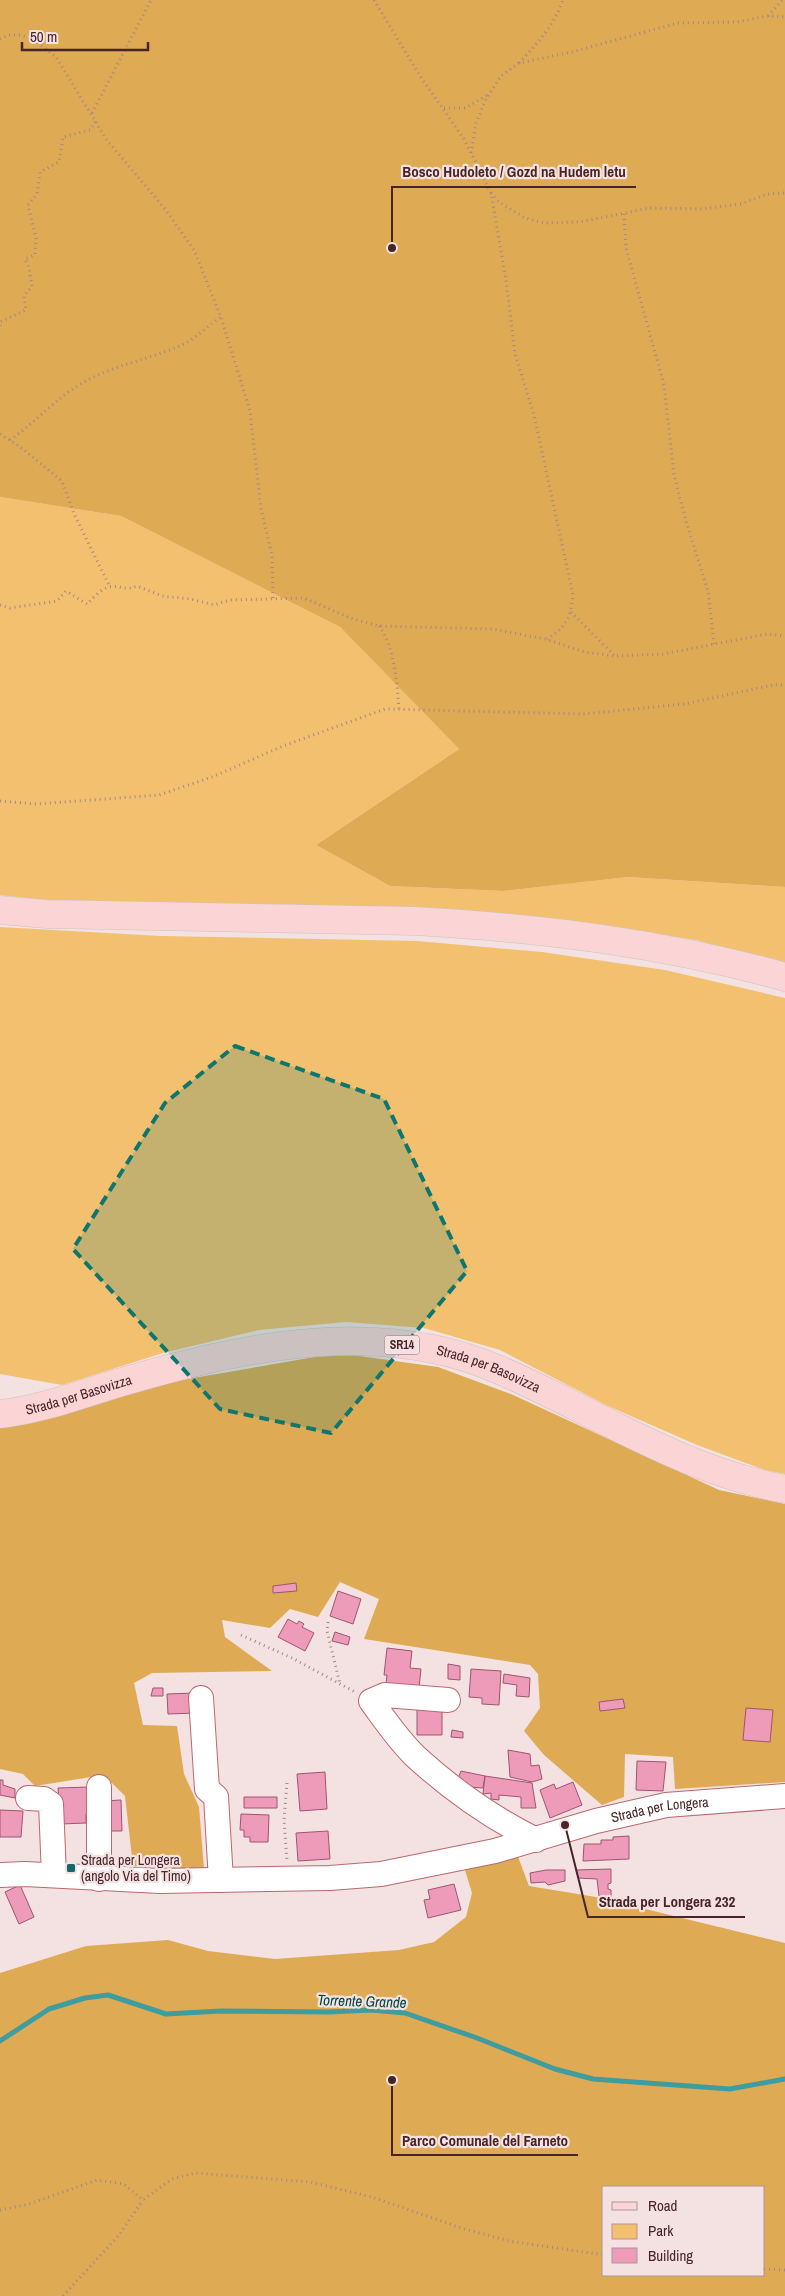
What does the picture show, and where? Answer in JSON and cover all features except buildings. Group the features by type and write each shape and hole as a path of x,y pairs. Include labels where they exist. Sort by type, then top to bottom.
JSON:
{"main road":[{"path":"0,910 46,914 386,920 469,924 630,942 733,962 785,977"},
{"name":"Strada per Basovizza","path":"0,1414 38,1407 134,1378 243,1351 348,1341 394,1343 434,1349 473,1360 510,1374 675,1455 733,1476 785,1489"}],"street":[{"path":"448,1700 385,1695 371,1701 415,1757 501,1822 536,1840"},
{"path":"201,1698 208,1789 216,1798 221,1880"},
{"path":"99,1787 99,1879"},
{"name":"Strada per Longera","path":"2,1874 160,1881 287,1879 381,1874 495,1851 621,1815 666,1805 785,1796"},
{"path":"28,1798 44,1799 51,1804 54,1875"}],"path":[{"path":"91,114 151,0"},
{"path":"374,0 420,76 443,108 471,153 491,193 499,202 524,218 544,223 580,222 648,208 702,209 741,204 767,194 785,194"},
{"path":"471,153 476,123 490,93 501,76 519,63 540,41 557,17 563,0"},
{"path":"767,16 782,0"},
{"path":"519,63 572,52 678,23 737,22 767,16 785,17"},
{"path":"0,39 8,35 22,35 37,42 56,57 106,139 165,209 194,250 221,317 250,411 261,509 272,555 273,598"},
{"path":"443,108 465,108 490,93"},
{"path":"0,326 0,322 26,310 24,295 32,287 29,268 25,259 35,255 36,238 28,205 37,194 40,172 59,162 63,137 90,130 96,121"},
{"path":"491,193 506,280 515,354 534,415 573,595 572,612 558,632 546,639"},
{"path":"624,214 626,248 664,385 674,475 708,591 714,644"},
{"path":"10,440 43,415 64,394 84,382 112,368 184,343 221,317"},
{"path":"0,434 62,481 74,514 110,587"},
{"path":"0,605 10,608 57,601 66,591 87,604 95,595 110,587 129,589 137,586 162,596 214,605 230,600 304,598 350,618 378,626 492,629 546,639 584,652 615,656 663,654 768,634 785,636"},
{"path":"572,612 615,656"},
{"path":"378,626 387,637 397,683 399,710"},
{"path":"0,801 37,804 159,795 212,777 283,746 357,718 385,710 583,714 684,704 778,684 785,686"},
{"path":"328,1622 327,1631 340,1684"},
{"path":"242,1635 286,1655 371,1701"},
{"path":"286,1783 284,1820 287,1879"},
{"path":"63,2296 119,2235 143,2200 172,2179 195,2173 310,2182 372,2197 461,2228 509,2241 602,2255"},
{"path":"0,2210 29,2204 97,2180 124,2184 143,2200"},
{"path":"765,2269 785,2270"}],"highlighted area":[{"path":"235,1046 384,1099 467,1271 331,1433 220,1409 73,1249 165,1103"}],"green space":[{"path":"0,497 121,516 340,627 459,749 316,845 390,886 503,891 628,877 785,887 785,965 696,940 606,926 327,906 41,900 0,895"},
{"path":"0,927 161,936 417,941 542,952 665,970 785,998 785,1474 765,1470 697,1445 608,1406 500,1350 424,1328 346,1322 259,1330 163,1353 62,1385 0,1374"}],"shaded area":[{"path":"0,0 785,0 785,887 628,877 503,891 390,886 316,845 459,749 340,627 121,516 0,497"},
{"path":"338,1353 438,1367 511,1394 719,1490 785,1504 785,1782 675,1789 673,1757 625,1754 624,1797 602,1805 544,1755 524,1731 540,1708 538,1674 530,1665 364,1639 379,1599 340,1582 318,1617 290,1609 270,1628 222,1620 225,1637 272,1671 152,1673 134,1683 143,1725 177,1726 184,1774 199,1807 204,1869 133,1866 125,1796 112,1783 91,1777 35,1786 23,1774 0,1769 0,1426 14,1426 147,1386"},
{"path":"517,1854 529,1886 596,1897 785,1943 785,2296 0,2296 0,1973 86,1946 168,1940 208,1951 275,1959 399,1950 434,1942 466,1917 472,1893 465,1870"}],"waterway":[{"name":"Torrente Grande","path":"0,2041 49,2009 85,1998 108,1995 166,2014 221,2011 329,2012 371,2010 405,2013 477,2038 555,2069 593,2079 730,2089 785,2079"}],"place":[{"name":"Bosco Hudoleto / Gozd na Hudem letu","path":"392,248"},
{"name":"Strada per Longera 232","path":"565,1825"},
{"name":"Strada per Longera (angolo Via del Timo)","path":"71,1868"},
{"name":"Parco Comunale del Farneto","path":"392,2080"}]}
